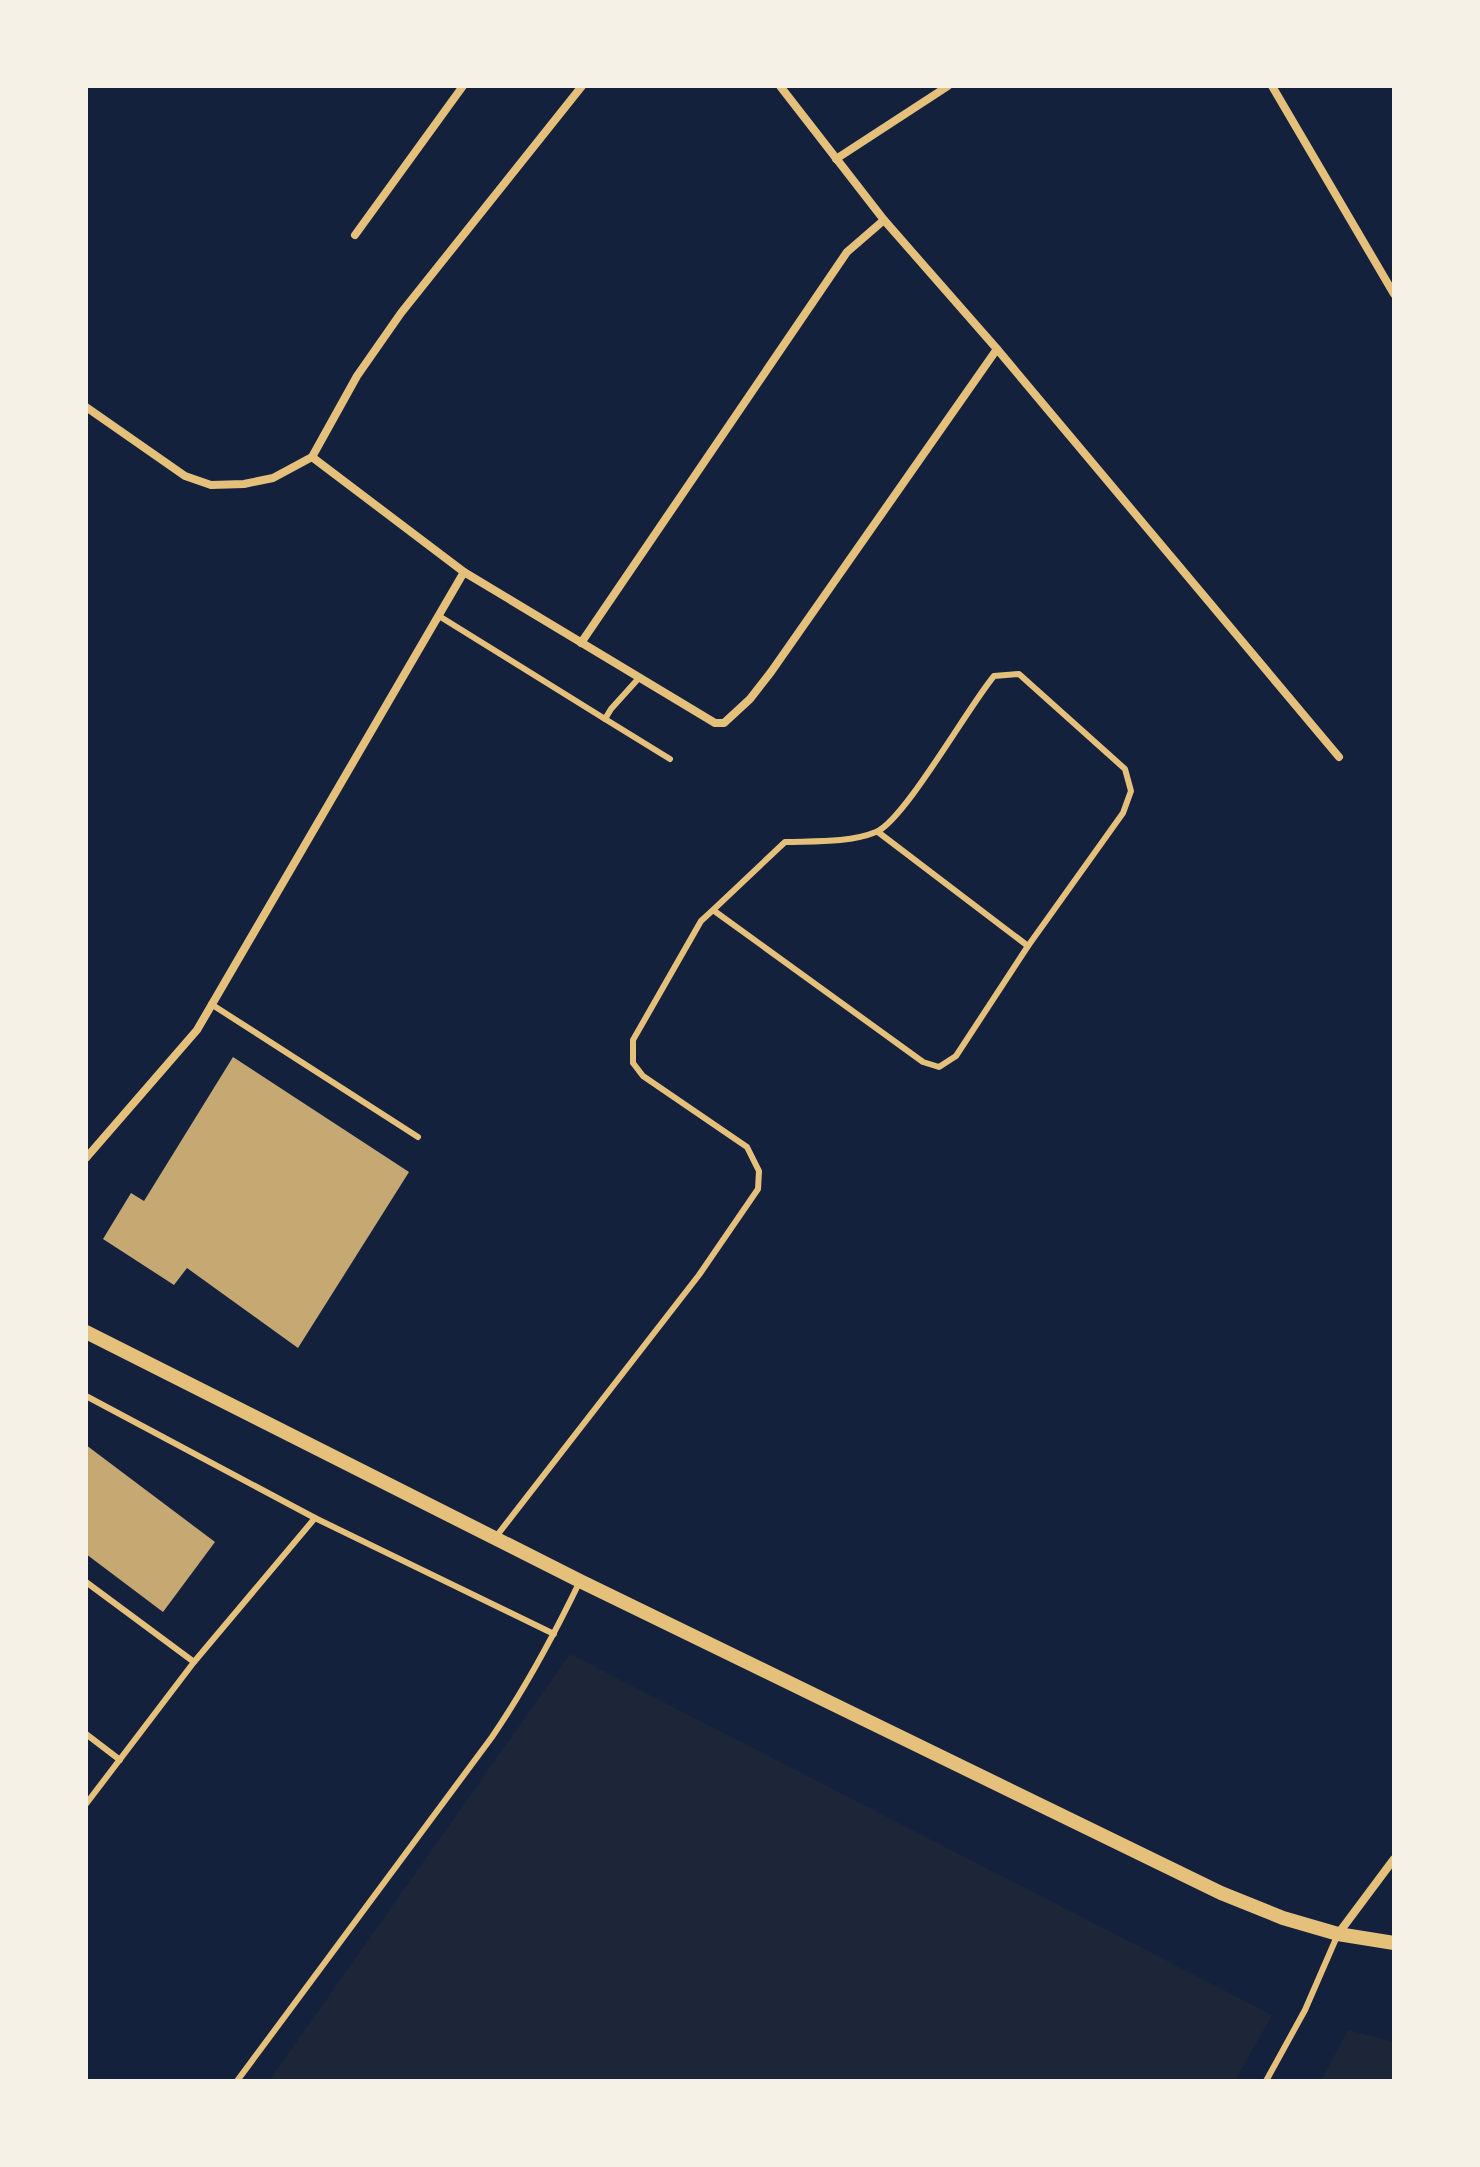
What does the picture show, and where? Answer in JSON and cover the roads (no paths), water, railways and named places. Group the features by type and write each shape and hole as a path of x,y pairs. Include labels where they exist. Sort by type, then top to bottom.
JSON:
{"street":[{"path":"355,235 463,86"},
{"path":"86,407 185,476 211,485 244,484 273,478 312,457 357,376 401,313 582,86"},
{"path":"780,86 884,220 997,349 1339,757"},
{"path":"836,159 948,86"},
{"path":"1272,86 1394,294"},
{"path":"581,643 847,252 884,220"},
{"path":"312,457 464,572 638,679 715,723 724,723 735,715 771,672 997,349"},
{"path":"86,1158 197,1030 464,572"},
{"path":"86,1332 580,1581 1221,1893 1283,1918 1338,1934 1394,1943"},
{"path":"1338,1934 1394,1859"}],"lane":[{"path":"439,616 670,759"},
{"path":"495,1538 699,1275 758,1189 759,1171 747,1147 643,1076 633,1063 633,1040 701,921 785,842 843,839 878,832 900,813 977,696 994,676 1019,674 1125,769 1131,791 1123,813 1028,946 956,1056 939,1067 923,1062 713,910"},
{"path":"605,719 638,679"},
{"path":"878,832 1028,946"},
{"path":"211,1004 418,1137"},
{"path":"86,1396 315,1518 554,1634"},
{"path":"86,1804 194,1662 315,1518"},
{"path":"237,2081 492,1737 519,1697 580,1581"},
{"path":"86,1582 194,1662"},
{"path":"86,1734 120,1760"},
{"path":"1266,2081 1305,2010 1338,1934"}]}
